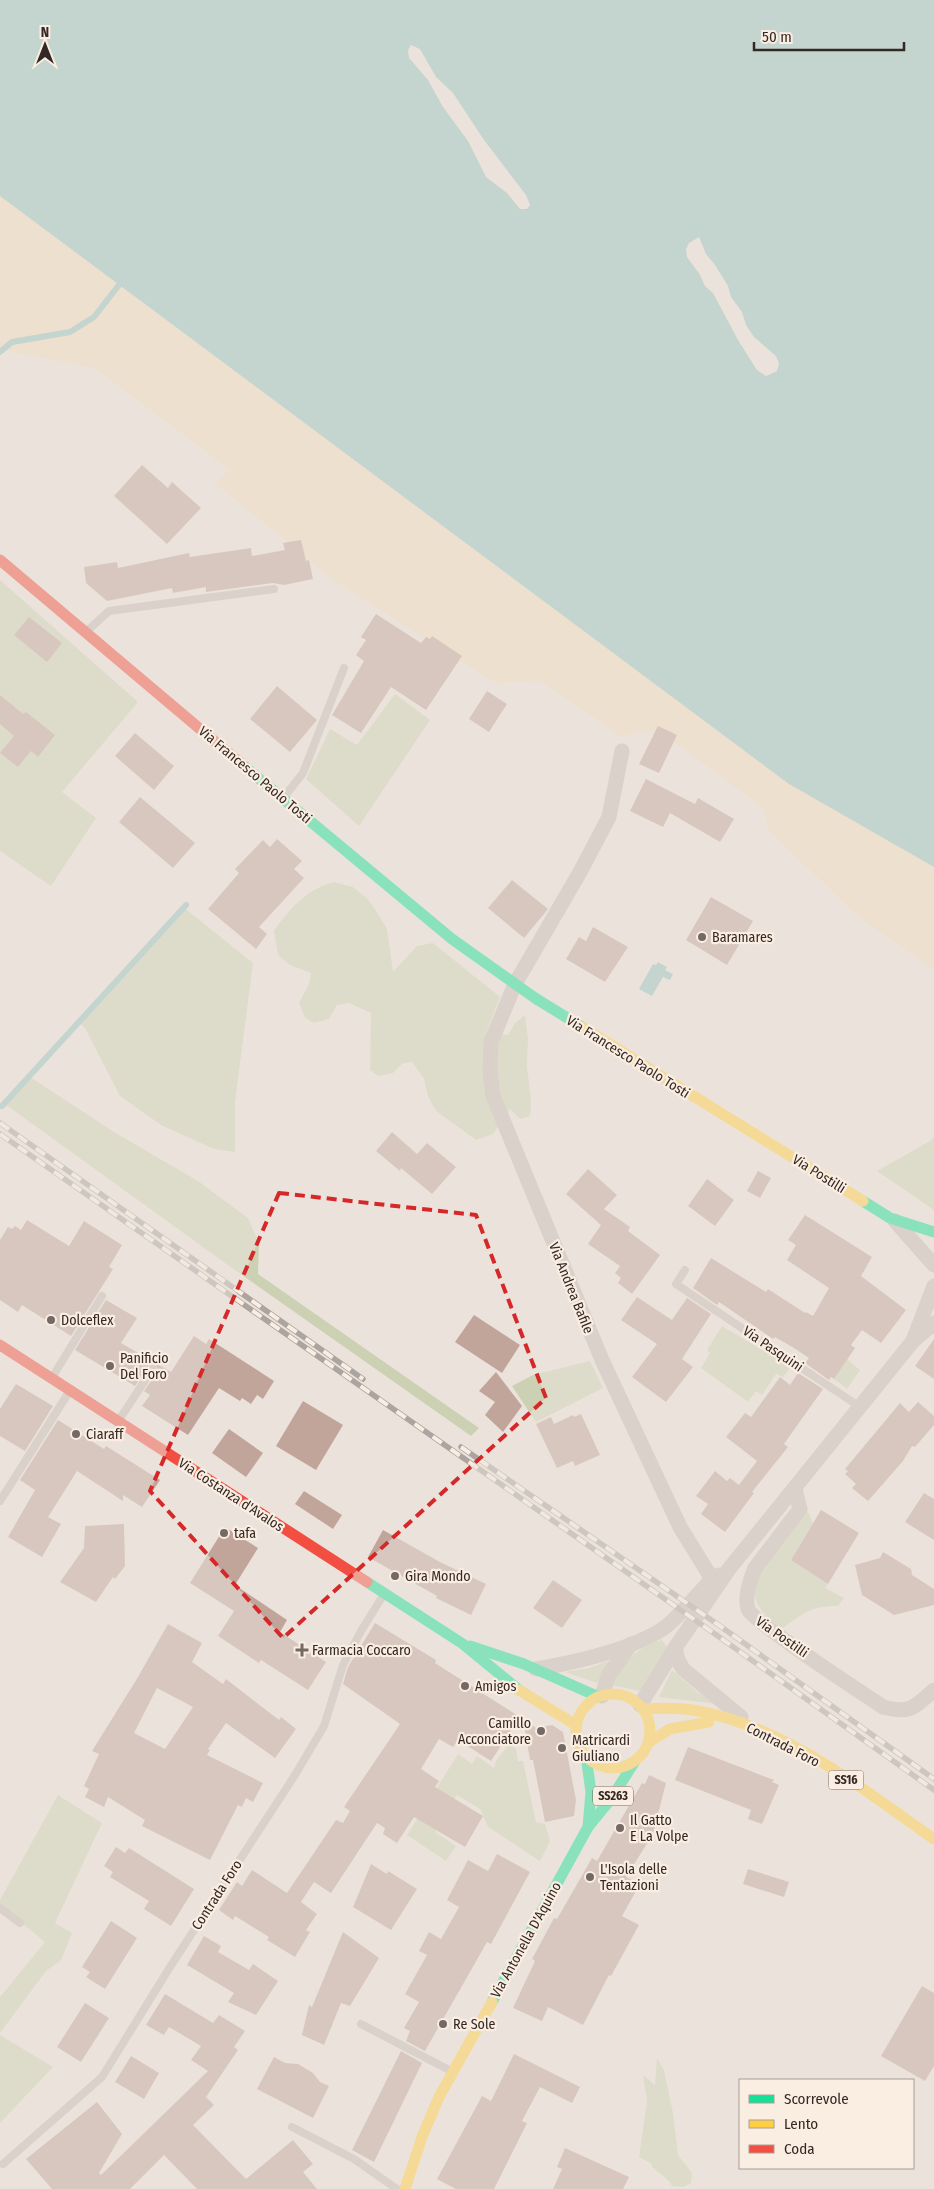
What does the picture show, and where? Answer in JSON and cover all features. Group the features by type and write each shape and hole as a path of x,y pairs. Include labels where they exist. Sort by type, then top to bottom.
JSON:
{"main road":[{"name":"Via Francesco Paolo Tosti","path":"0,560 282,799 452,939 515,984 676,1087 743,1127"},
{"name":"Via Postilli","path":"743,1127 895,1221 934,1232"},
{"name":"Via Costanza d'Avalos","path":"0,1345 463,1644 514,1687 576,1726"},
{"name":"Via Costanza d'Avalos","path":"463,1644 494,1653 601,1696"},
{"name":"SS16","path":"601,1696 622,1695 641,1707"},
{"path":"601,1696 584,1708 576,1726 576,1739 586,1756 594,1763 615,1769 635,1761"},
{"path":"641,1707 650,1722 649,1742"},
{"name":"Contrada Foro","path":"641,1707 695,1710 754,1728 802,1752 934,1839"},
{"name":"Contrada Foro","path":"649,1742 660,1732 678,1726 732,1720"},
{"name":"SS16","path":"635,1761 644,1753 649,1742"},
{"name":"Via Antonella D'Aquino","path":"586,1756 591,1792 588,1827"},
{"name":"Via Antonella D'Aquino","path":"405,2189 422,2137 439,2097 588,1827 611,1799 635,1761"}],"street":[{"path":"515,984 580,872 609,817 622,751"},
{"name":"Via Andrea Bafile","path":"515,984 491,1042 490,1072 493,1096 602,1360 680,1527 712,1578"},
{"name":"Via Postilli","path":"895,1221 934,1265"},
{"path":"913,1341 934,1286"},
{"path":"641,1707 675,1648 729,1569 913,1341 934,1323"},
{"name":"Via Postilli","path":"795,1489 800,1509 755,1568 750,1578 748,1595 750,1613 772,1632 883,1707 902,1712 917,1705 934,1690"},
{"path":"536,1669 557,1666 631,1644 662,1630 712,1578 729,1569"},
{"path":"601,1696 608,1676 631,1644"},
{"path":"675,1648 683,1669 754,1728"}],"lane":[{"path":"86,633 109,611 274,589"},
{"path":"282,799 303,773 344,668"},
{"name":"Via Pasquini","path":"685,1270 676,1284 860,1407"},
{"path":"52,1378 102,1296"},
{"path":"118,1422 152,1368"},
{"path":"0,1501 70,1390"},
{"name":"Contrada Foro","path":"4,2164 102,2077 324,1726 343,1665 384,1594"},
{"path":"0,1908 20,1923"},
{"path":"361,2024 453,2072"},
{"path":"292,2127 354,2159 397,2189"}],"highlighted area":[{"path":"279,1193 476,1215 546,1398 283,1638 150,1491"}],"green space":[{"path":"0,580 138,702 62,792 96,818 51,886 0,851"},
{"path":"395,694 430,720 359,826 306,779 330,729 357,745"},
{"path":"334,882 353,887 368,899 378,914 387,929 393,972 417,946 433,943 500,997 486,1033 508,1035 515,1023 525,1015 528,1039 527,1066 531,1101 530,1116 520,1119 510,1109 493,1134 476,1140 436,1111 428,1096 424,1079 412,1062 403,1063 393,1073 378,1076 370,1070 371,1013 349,1003 337,1005 329,1019 314,1023 305,1018 299,1003 309,984 311,973 290,965 278,955 274,931 292,908 307,895 316,889"},
{"path":"182,906 253,963 235,1102 235,1152 214,1149 161,1125 120,1096 86,1030 78,1020"},
{"path":"27,1075 114,1132 198,1181 248,1218 259,1243 258,1274 479,1428 471,1436 225,1263 2,1102"},
{"path":"934,1137 934,1210 877,1171"},
{"path":"722,1326 791,1367 783,1377 776,1374 762,1395 756,1391 748,1402 701,1368 710,1353 707,1350"},
{"path":"847,1359 860,1370 847,1389 834,1379"},
{"path":"590,1361 603,1388 536,1422 512,1386 533,1375"},
{"path":"802,1509 808,1512 813,1523 791,1560 828,1584 825,1588 844,1598 838,1606 821,1607 808,1611 783,1628 771,1621 762,1611 755,1598 754,1585 765,1557"},
{"path":"662,1640 667,1647 640,1691 611,1685 631,1657 645,1647"},
{"path":"611,1660 597,1683 565,1672 589,1668"},
{"path":"672,1670 697,1692 718,1704 659,1697"},
{"path":"508,1745 516,1748 518,1761 523,1761 536,1822 545,1824 550,1841 540,1861 488,1827 480,1809 457,1795 435,1832 456,1846 446,1861 407,1835 458,1754 472,1764 477,1756 494,1768 496,1761"},
{"path":"58,1795 102,1823 55,1923 72,1933 61,1960 46,1971 0,2033 0,1997 45,1942 0,1905 0,1900"},
{"path":"0,2035 53,2067 0,2123"},
{"path":"657,2058 664,2070 673,2113 678,2155 692,2173 691,2183 683,2187 672,2186 669,2181 652,2167 652,2164 639,2157 647,2101 643,2075 655,2085"}],"sand":[{"path":"0,196 789,784 934,867 934,970 859,917 769,831 762,807 669,738 647,730 621,737 541,681 496,683 333,580 215,483 229,469 95,368 2,350 0,348"}],"water":[{"path":"0,0 934,0 934,867 789,784 0,196"},
{"path":"658,962 667,967 665,970 673,974 670,980 663,977 652,996 639,989 653,964 656,965"}],"pier":[{"path":"411,45 420,49 436,77 453,93 484,140 526,195 530,205 527,209 520,209 507,193 486,177 468,141 443,107 428,80 409,58 408,50"},
{"path":"699,237 706,254 715,265 728,286 731,297 742,312 746,325 754,337 776,356 779,364 777,371 766,376 757,370 738,340 713,293 705,286 700,275 687,257 686,249 689,243"}],"building":[{"path":"142,465 168,488 172,482 201,508 167,544 114,496"},
{"path":"301,540 306,561 309,560 313,579 284,585 273,583 206,592 206,587 173,593 172,588 107,601 86,583 84,567 117,562 118,568 189,553 190,557 251,548 252,556 285,550 283,543"},
{"path":"376,614 421,643 426,637 430,639 432,636 462,656 426,710 391,687 361,733 332,715 364,661 356,655 366,640 361,637"},
{"path":"29,617 62,643 47,662 14,635"},
{"path":"277,686 317,720 290,752 250,719"},
{"path":"487,691 507,704 489,732 469,719"},
{"path":"0,695 23,714 26,712 55,735 38,757 31,751 18,767 0,753 14,736 0,724"},
{"path":"658,726 677,735 659,773 639,764"},
{"path":"135,733 174,766 154,790 115,756"},
{"path":"646,779 695,804 698,798 734,819 720,842 670,813 663,827 630,811"},
{"path":"140,797 195,843 173,868 119,822"},
{"path":"277,839 302,861 294,869 304,878 259,927 267,934 256,949 208,909 239,873 235,869 263,840 270,847"},
{"path":"512,880 548,909 524,938 488,908"},
{"path":"711,897 753,921 727,965 686,940"},
{"path":"593,927 628,947 605,982 566,959 579,937 586,941"},
{"path":"392,1132 417,1154 427,1143 456,1167 432,1194 401,1168 400,1171 376,1151"},
{"path":"588,1169 617,1195 604,1209 630,1227 628,1231 660,1255 632,1294 618,1283 621,1278 615,1273 620,1266 588,1244 601,1225 566,1194"},
{"path":"758,1171 771,1178 760,1198 747,1191"},
{"path":"707,1179 734,1200 715,1226 688,1206"},
{"path":"805,1215 872,1257 861,1276 906,1310 881,1343 862,1330 851,1345 855,1348 834,1379 831,1377 829,1380 805,1363 809,1358 775,1337 773,1339 719,1302 717,1305 693,1288 711,1258 766,1292 768,1289 805,1313 813,1316 829,1288 787,1260 796,1245 788,1240"},
{"path":"27,1220 69,1246 84,1221 122,1245 109,1267 113,1269 71,1336 22,1305 18,1312 0,1300 0,1240 8,1227 12,1229 15,1226 21,1230"},
{"path":"637,1297 672,1320 687,1298 711,1314 682,1359 693,1367 666,1402 632,1377 657,1344 621,1320"},
{"path":"106,1300 137,1318 121,1343 171,1372 194,1336 206,1344 209,1339 274,1381 263,1399 257,1395 251,1404 242,1398 240,1401 219,1388 188,1435 142,1406 150,1395 144,1391 158,1371 156,1364 153,1362 149,1365 135,1386 75,1350"},
{"path":"474,1315 520,1345 502,1373 455,1342"},
{"path":"934,1339 934,1379 915,1366"},
{"path":"496,1372 522,1406 503,1432 485,1415 495,1402 479,1391"},
{"path":"798,1373 823,1389 784,1444 788,1447 752,1492 754,1493 725,1532 701,1514 708,1504 696,1496 715,1471 727,1481 730,1478 739,1485 757,1461 726,1437 745,1413 751,1417 780,1377 790,1385"},
{"path":"16,1384 53,1406 25,1451 0,1436 0,1409"},
{"path":"303,1401 343,1425 316,1470 276,1446"},
{"path":"918,1402 934,1416 934,1425 915,1447 912,1446 903,1461 868,1501 852,1488 856,1484 845,1474 848,1471 845,1469 900,1403 909,1412"},
{"path":"581,1414 600,1455 575,1466 573,1461 557,1468 536,1424 551,1417 554,1424 573,1415 574,1417"},
{"path":"58,1420 104,1449 106,1446 160,1480 142,1507 123,1495 123,1501 77,1471 48,1517 61,1524 42,1557 8,1537 35,1490 20,1480"},
{"path":"229,1429 263,1453 246,1477 212,1453"},
{"path":"304,1491 342,1515 333,1529 295,1504"},
{"path":"924,1493 934,1499 934,1540 905,1522"},
{"path":"821,1510 859,1533 828,1584 791,1560"},
{"path":"124,1524 125,1566 115,1579 113,1577 96,1602 60,1582 84,1548 85,1526"},
{"path":"225,1527 258,1548 235,1585 287,1620 280,1632 326,1662 308,1690 261,1660 259,1663 218,1636 234,1611 190,1583"},
{"path":"383,1530 440,1562 486,1584 471,1615 436,1598 437,1596 368,1557"},
{"path":"883,1552 911,1569 912,1575 934,1589 934,1605 894,1615 862,1595 855,1565 880,1558"},
{"path":"553,1580 582,1600 562,1628 533,1608"},
{"path":"375,1623 436,1660 435,1663 520,1717 491,1761 458,1740 453,1747 439,1739 421,1769 439,1781 435,1787 483,1816 465,1847 414,1817 397,1843 383,1834 385,1828 377,1823 331,1893 314,1882 301,1902 317,1914 306,1930 310,1932 295,1957 267,1940 269,1937 235,1916 233,1920 219,1910 237,1882 242,1886 252,1870 287,1893 336,1820 343,1823 350,1811 344,1807 400,1724 343,1684 348,1667"},
{"path":"168,1624 202,1643 192,1662 223,1684 226,1679 279,1720 281,1717 296,1729 275,1758 226,1723 208,1749 210,1750 207,1755 263,1783 253,1802 246,1798 242,1807 238,1805 210,1860 142,1826 145,1820 108,1797 104,1807 85,1797 89,1789 84,1786 99,1754 92,1751","holes":["157,1688 193,1707 165,1749 134,1733"]},
{"path":"523,1719 536,1728 552,1725 563,1732 576,1800 574,1816 545,1822 533,1760 530,1760"},
{"path":"688,1747 774,1780 772,1782 779,1785 762,1824 748,1819 751,1810 675,1780"},
{"path":"649,1775 666,1783 653,1834 626,1877 640,1884 622,1916 639,1925 611,1976 609,1975 583,2025 548,2007 542,2021 513,2008 535,1961 532,1959 554,1918 557,1919 592,1858 597,1861 642,1783 645,1784"},
{"path":"116,1847 125,1853 129,1848 194,1889 171,1926 144,1909 149,1901 110,1877 113,1872 104,1866"},
{"path":"497,1854 530,1872 491,1944 487,1942 425,2051 406,2041 410,2031 404,2028 419,2002 405,1994 427,1955 419,1951 429,1932 441,1939 459,1907 447,1900 468,1860 488,1871"},
{"path":"371,1864 387,1874 388,1871 417,1889 391,1930 353,1907"},
{"path":"748,1869 789,1882 784,1897 743,1884"},
{"path":"111,1921 137,1938 105,1989 86,1977 90,1972 82,1967"},
{"path":"343,1932 379,1958 350,2006 341,2003 324,2045 302,2035 309,2005 312,2007"},
{"path":"204,1936 221,1946 218,1952 249,1970 253,1964 278,1981 256,2015 228,2002 234,1993 187,1965"},
{"path":"922,1986 934,1993 934,2066 925,2081 881,2056"},
{"path":"165,1994 213,2023 219,2015 245,2031 234,2047 238,2050 206,2097 214,2105 193,2125 246,2179 293,2140 313,2164 303,2172 317,2189 197,2189 164,2155 130,2189 52,2189 26,2159 97,2102 122,2134 99,2173 101,2175 208,2071 191,2060 201,2046 169,2027 164,2035 146,2025"},
{"path":"85,2003 109,2018 81,2062 57,2047"},
{"path":"401,2051 422,2063 374,2162 352,2150"},
{"path":"514,2054 580,2087 572,2103 540,2087 522,2121 527,2123 494,2189 456,2189 437,2179 482,2096 491,2101"},
{"path":"131,2056 159,2073 144,2099 115,2082"},
{"path":"274,2057 285,2063 298,2064 313,2073 320,2082 329,2086 313,2118 257,2089"},
{"path":"565,2148 629,2177 623,2189 553,2189 562,2169 557,2167"}],"waterway":[{"path":"0,352 12,342 70,332 94,317 119,285"},
{"path":"2,1106 186,905"}],"railway":[{"path":"0,1123 363,1379"},
{"path":"0,1134 715,1634 934,1790"},
{"path":"461,1447 720,1626 934,1779"}],"traffic: fast":[{"path":"245,767 452,939 535,998 582,1027"},
{"path":"863,1201 890,1218 934,1232"},
{"path":"367,1582 463,1644 519,1690"},
{"path":"470,1646 524,1664 599,1697"},
{"path":"586,1756 591,1792 588,1827"},
{"path":"492,2002 588,1827 611,1799 635,1761"}],"traffic: slow":[{"path":"582,1027 863,1201"},
{"path":"519,1690 576,1725"},
{"path":"606,1694 620,1694 634,1700 644,1710 650,1724 650,1731 650,1738 644,1752 634,1762 620,1768 606,1768 592,1762 582,1752 576,1738 576,1724 582,1710 592,1700 606,1694"},
{"path":"643,1709 674,1708 693,1710 726,1718 758,1729 820,1761 934,1839"},
{"path":"649,1742 670,1729 709,1722"},
{"path":"405,2189 422,2137 439,2097 492,2002"}],"traffic: jam":[{"path":"0,560 245,767"},
{"path":"0,1345 367,1582"}],"place":[{"name":"Baramares","path":"702,937"},
{"name":"Dolceflex","path":"51,1320"},
{"name":"Panificio Del Foro","path":"110,1366"},
{"name":"Ciaraff","path":"76,1434"},
{"name":"tafa","path":"224,1533"},
{"name":"Gira Mondo","path":"395,1576"},
{"name":"Farmacia Coccaro","path":"302,1650"},
{"name":"Amigos","path":"465,1686"},
{"name":"Camillo Acconciatore","path":"541,1731"},
{"name":"Matricardi Giuliano","path":"562,1748"},
{"name":"Il Gatto E La Volpe","path":"620,1828"},
{"name":"L'Isola delle Tentazioni","path":"590,1877"},
{"name":"Re Sole","path":"443,2024"}]}
